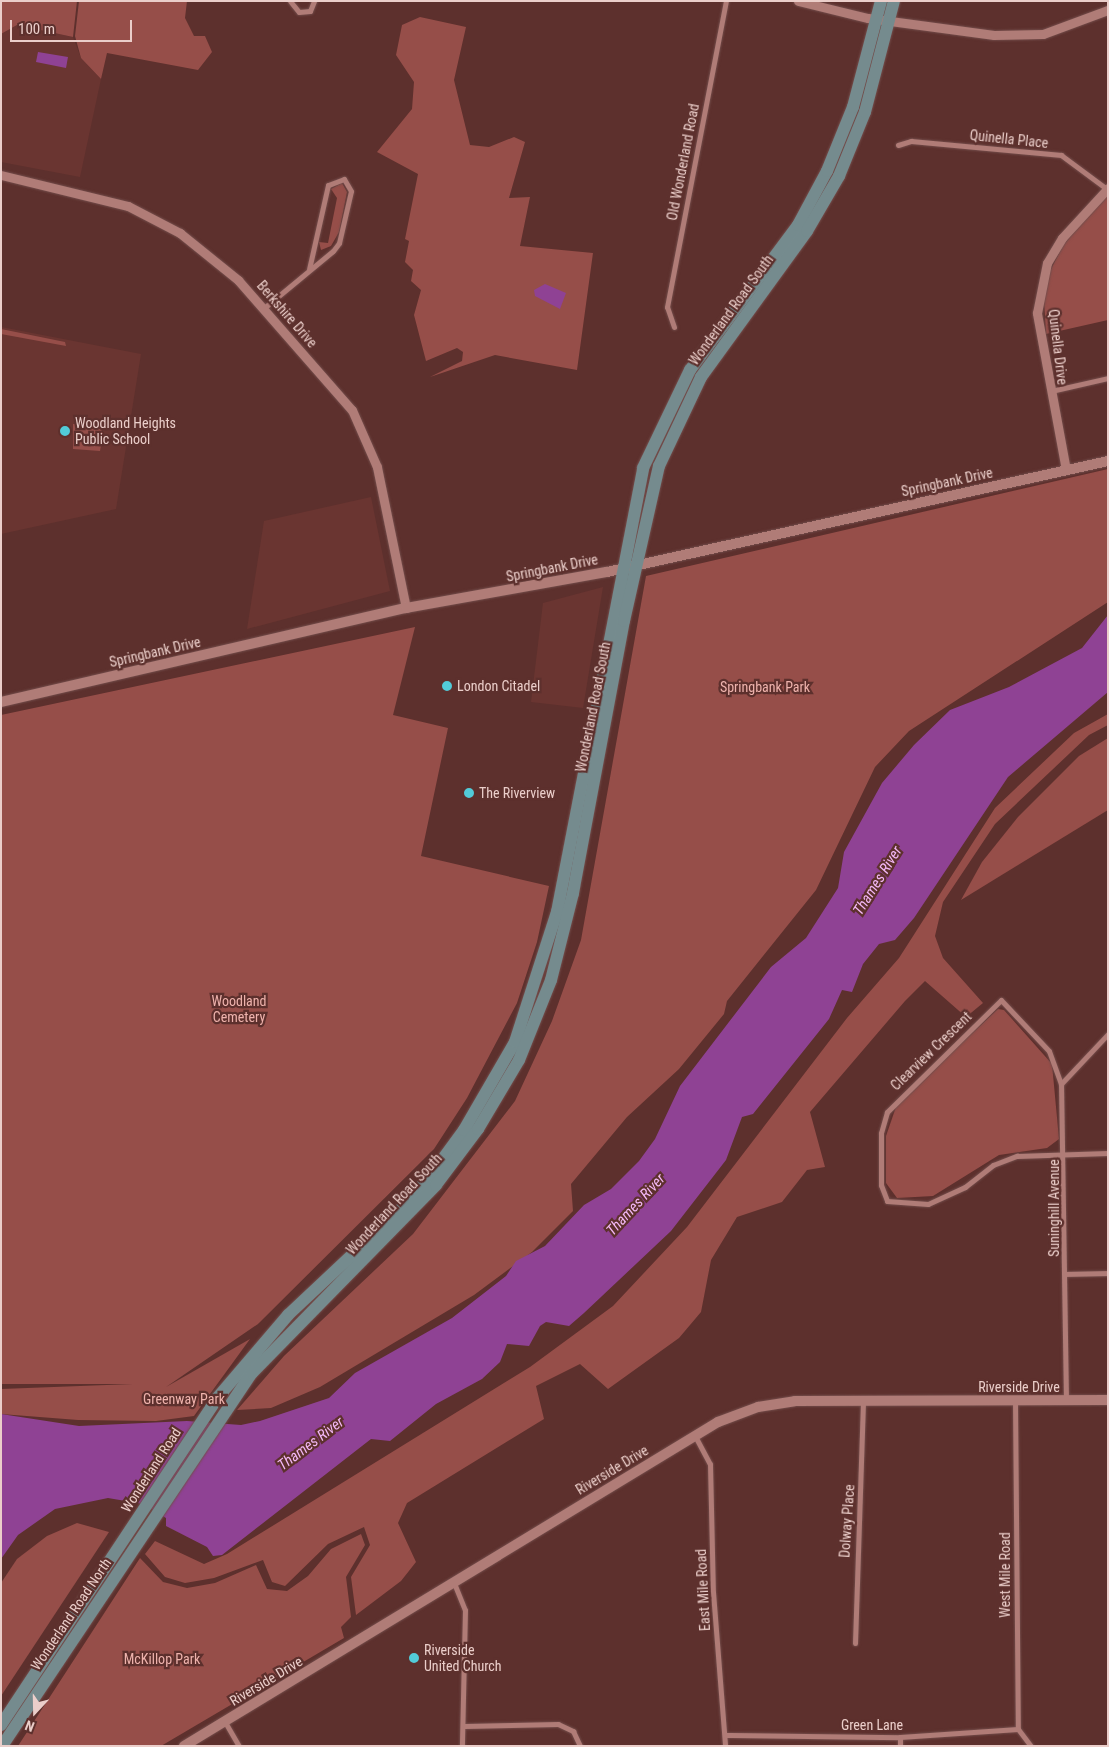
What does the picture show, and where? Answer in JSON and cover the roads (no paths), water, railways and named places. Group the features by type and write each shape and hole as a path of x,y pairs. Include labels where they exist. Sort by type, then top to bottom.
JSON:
{"main road":[{"name":"Wonderland Road South","path":"247,1369 436,1185 478,1128 519,1060 551,980 574,893 636,565 659,466 679,417 700,377 807,231 839,176 865,112 884,19 881,1"},
{"name":"Wonderland Road South","path":"247,1369 431,1175 464,1130 515,1042 555,922 621,568 642,468 667,410 696,360 802,217 853,108 884,19 894,1"},
{"name":"Springbank Drive","path":"1,702 406,608 636,565 1108,461"},
{"name":"Wonderland Road","path":"126,1547 247,1369"},
{"name":"Riverside Drive","path":"184,1746 695,1436 758,1406 863,1401 1108,1400"},
{"name":"Wonderland Road North","path":"1,1725 90,1601 126,1547"},
{"name":"Wonderland Road North","path":"2,1746 90,1601"}],"street":[{"path":"290,1 299,12 310,11 314,1"},
{"name":"Old Wonderland Road","path":"674,327 667,307 726,1"},
{"path":"798,1 884,19 994,34 1043,34 1108,10"},
{"name":"Quinella Place","path":"898,144 911,141 1060,155 1107,188"},
{"name":"Berkshire Drive","path":"1,175 128,206 180,233 238,280 352,410 372,450 406,608"},
{"path":"264,308 333,251 342,236 352,191 344,179 328,185 309,269"},
{"name":"Quinella Drive","path":"1066,470 1050,391 1038,313 1047,263 1062,238 1107,188"},
{"path":"1050,391 1108,378"},
{"name":"Suninghill Avenue","path":"1001,1000 1049,1051 1061,1084 1066,1153 1066,1400"},
{"name":"Clearview Crescent","path":"1001,1000 887,1112 881,1133 881,1184 887,1201 928,1204 1009,1159 1066,1153"},
{"path":"1061,1084 1108,1034"},
{"path":"1066,1153 1108,1152"},
{"path":"1065,1274 1108,1273"},
{"name":"West Mile Road","path":"1015,1400 1018,1729"},
{"name":"Dolway Place","path":"855,1643 863,1401"},
{"name":"East Mile Road","path":"695,1436 710,1464 713,1592 725,1746"},
{"path":"454,1583 465,1610 465,1726 462,1746"},
{"path":"225,1722 239,1746"},
{"path":"465,1726 558,1724 573,1731 580,1746"},
{"path":"1018,1729 1031,1746"},
{"name":"Green Lane","path":"725,1735 900,1737 1018,1729"},
{"path":"900,1737 900,1746"}],"water":[{"path":"38,52 68,57 66,68 36,62"},
{"path":"545,284 566,293 560,309 535,296 534,290"},
{"name":"Thames River","path":"1108,615 1108,692 1008,777 914,918 895,940 879,944 863,964 852,992 842,990 829,1019 753,1114 742,1117 726,1160 671,1231 569,1326 546,1322 540,1326 529,1346 507,1344 500,1362 482,1379 436,1404 390,1441 371,1439 222,1555 213,1556 207,1547 166,1526 166,1518 143,1504 108,1498 55,1509 18,1535 1,1559 1,1414 79,1426 187,1421 241,1425 260,1421 329,1398 355,1373 452,1318 506,1276 516,1261 545,1246 584,1205 611,1189 639,1161 655,1139 680,1086 771,967 806,938 838,888 844,852 882,783 914,745 950,710 1009,687 1082,648"}],"place":[{"name":"Woodland Heights Public School","path":"65,431"},
{"name":"London Citadel","path":"447,686"},
{"name":"The Riverview","path":"469,793"},
{"name":"Riverside United Church","path":"414,1658"}],"park label":[{"name":"Springbank Park","path":"765,687"},
{"name":"Woodland Cemetery","path":"239,1010"},
{"name":"Greenway Park","path":"184,1399"},
{"name":"McKillop Park","path":"162,1659"}]}
